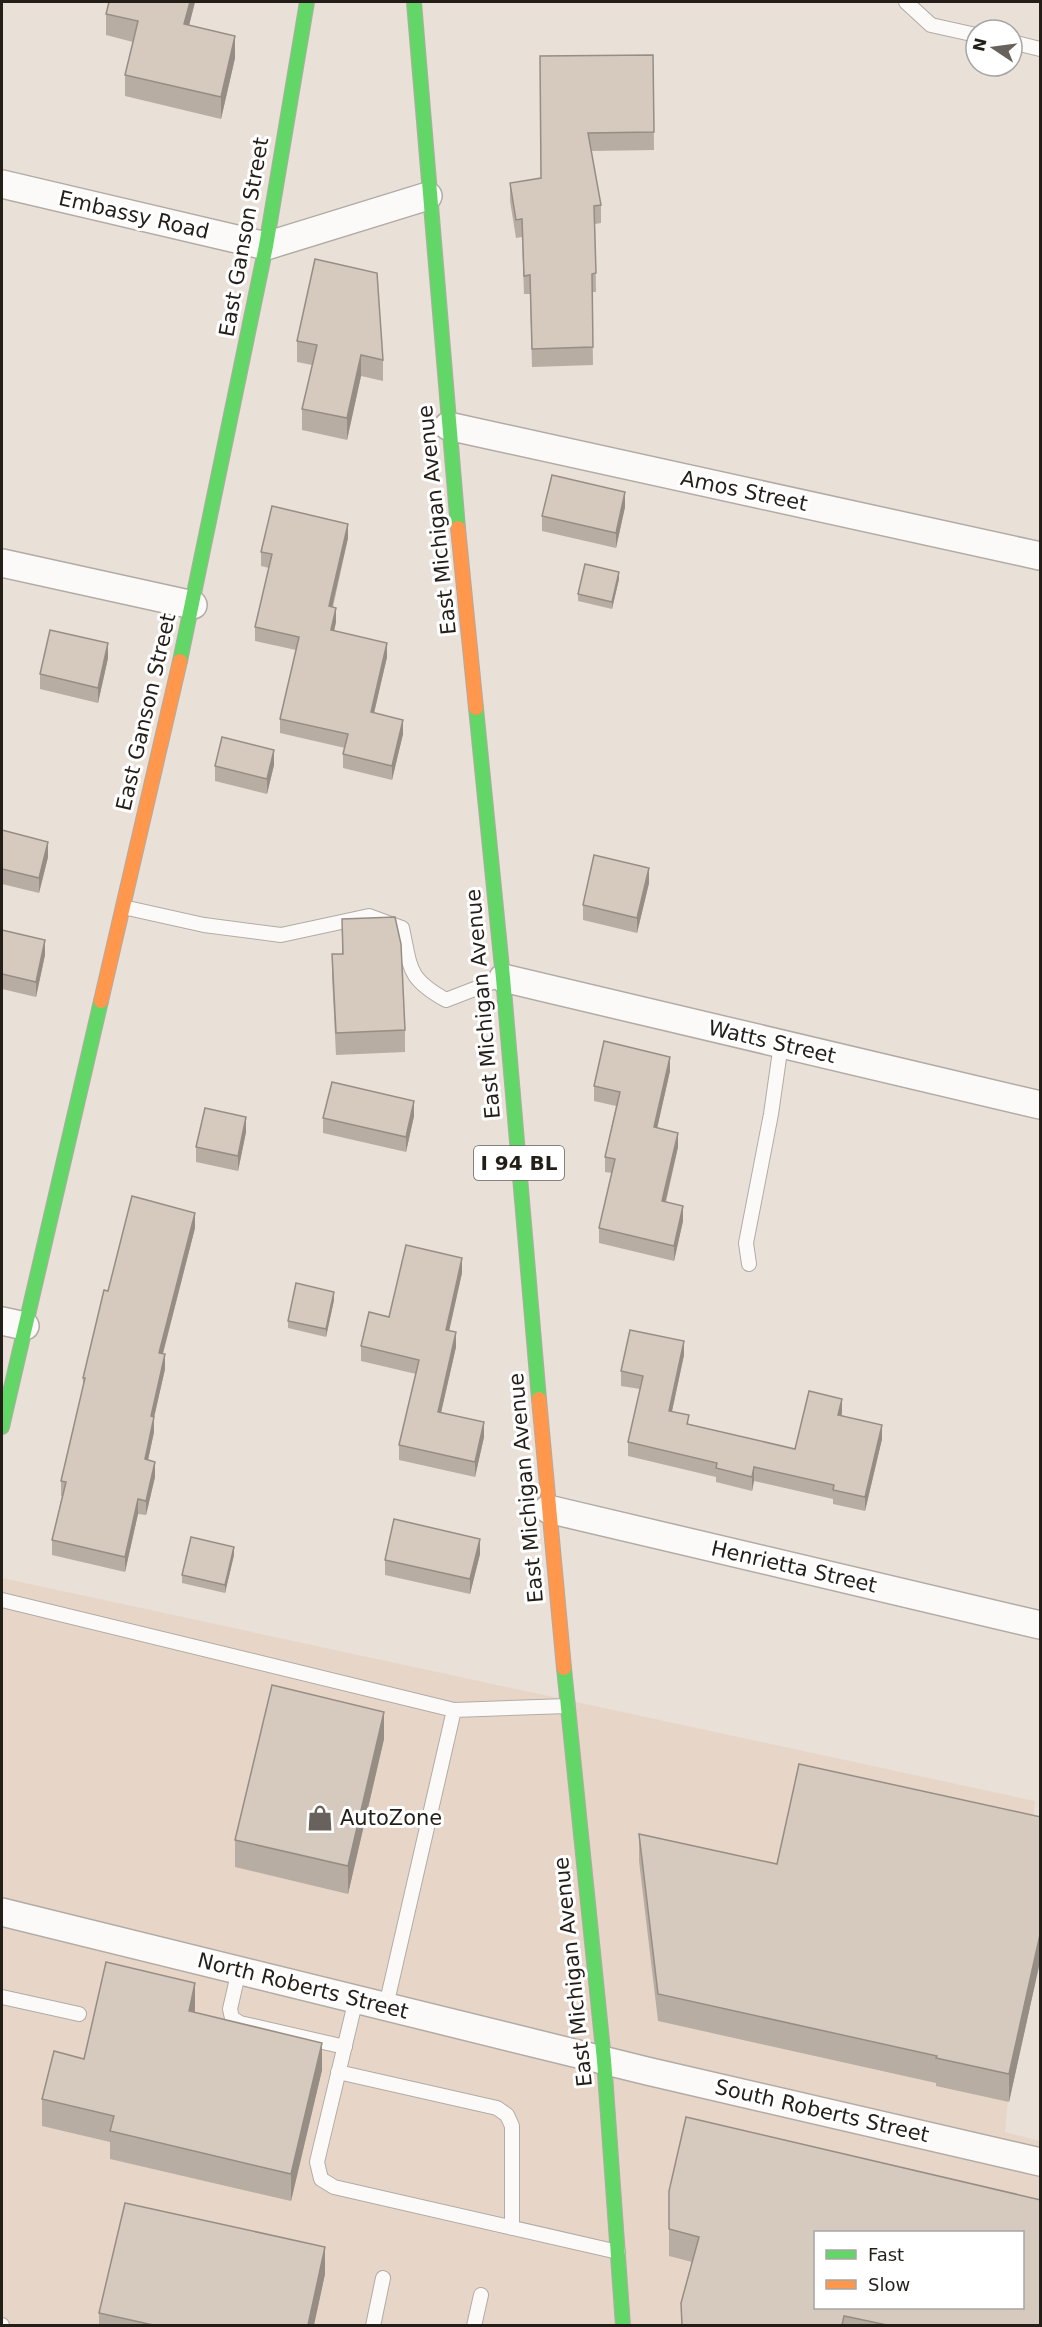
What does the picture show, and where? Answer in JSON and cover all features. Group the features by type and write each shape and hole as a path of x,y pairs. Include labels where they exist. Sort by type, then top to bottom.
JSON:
{"main road":[{"name":"East Ganson Street","path":"2,1427 13,1324 123,907 193,606 266,246 307,2"},
{"name":"East Michigan Avenue","path":"414,2 448,426 503,978 548,1509 604,2060 623,2325"}],"street":[{"name":"Embassy Road","path":"2,184 266,246"},
{"path":"266,246 428,196"},
{"name":"Amos Street","path":"448,426 1041,556"},
{"path":"2,563 193,606"},
{"name":"Watts Street","path":"503,978 1041,1105"},
{"name":"Henrietta Street","path":"548,1509 1041,1625"},
{"name":"North Roberts Street","path":"2,1912 604,2060"},
{"name":"South Roberts Street","path":"604,2060 1041,2162"}],"lane":[{"path":"906,2 931,25 964,32"},
{"path":"1024,45 1041,49"},
{"path":"123,907 204,925 281,935 369,916 402,928 412,971 423,987 446,1000 503,978"},
{"path":"749,1264 746,1243 771,1114 781,1044"},
{"path":"2,1600 454,1710 568,1706"},
{"path":"386,2006 454,1710"},
{"path":"239,1970 230,2009 232,2018 240,2023 345,2047"},
{"path":"2,1997 79,2014"},
{"path":"356,1999 317,2162 321,2180 334,2187 618,2252"},
{"path":"338,2072 497,2108 507,2115 512,2126 512,2228"},
{"path":"373,2325 384,2278"},
{"path":"474,2325 481,2295"}],"shaded area":[{"path":"2,1578 1035,1801 1005,2132 1040,2141 1040,2325 2,2326"}],"building":[{"path":"109,2 190,2 184,24 235,36 221,97 125,75 138,21 106,14"},
{"path":"653,55 654,132 588,133 601,205 594,206 596,273 592,274 593,347 532,349 530,275 524,276 522,219 516,220 510,183 541,178 540,56"},
{"path":"315,259 377,273 383,360 361,355 347,418 302,409 317,345 297,341"},
{"path":"552,475 625,492 616,533 542,516"},
{"path":"272,506 348,524 329,606 336,608 331,630 387,643 371,712 403,720 392,766 343,754 348,734 280,719 299,637 255,627 272,554 261,552"},
{"path":"585,564 619,572 612,602 578,594"},
{"path":"50,630 108,643 98,688 40,674"},
{"path":"222,737 274,750 267,779 215,766"},
{"path":"2,830 48,842 39,878 2,869"},
{"path":"594,855 649,868 637,918 583,905"},
{"path":"395,917 401,944 405,1030 336,1033 332,954 343,954 342,919"},
{"path":"2,930 45,940 36,982 2,974"},
{"path":"604,1041 670,1057 654,1127 678,1133 662,1201 683,1206 674,1246 599,1228 615,1159 605,1157 620,1092 594,1086"},
{"path":"332,1082 414,1101 406,1137 323,1118"},
{"path":"205,1108 246,1117 238,1156 196,1147"},
{"path":"132,1196 195,1213 159,1353 165,1354 151,1416 154,1417 145,1459 155,1462 146,1501 138,1499 125,1557 52,1540 66,1482 61,1481 85,1378 83,1378 104,1290 108,1291"},
{"path":"406,1245 462,1258 446,1330 456,1332 438,1412 484,1422 475,1462 399,1445 419,1360 361,1346 369,1312 389,1317"},
{"path":"296,1283 334,1292 326,1329 288,1321"},
{"path":"630,1330 684,1341 669,1411 689,1415 687,1424 795,1449 809,1391 842,1399 838,1415 882,1425 865,1497 833,1490 834,1485 754,1467 752,1477 716,1468 717,1463 628,1442 643,1376 621,1371"},
{"path":"394,1519 480,1539 470,1579 385,1560"},
{"path":"191,1537 234,1547 225,1585 182,1575"},
{"path":"272,1685 384,1712 348,1866 235,1840"},
{"path":"799,1764 1041,1817 1041,1930 1009,2074 658,1994 639,1834 777,1864"},
{"path":"106,1962 195,1983 189,2011 322,2043 291,2174 110,2131 114,2116 42,2099 54,2051 84,2059"},
{"path":"686,2117 1041,2200 1041,2325 887,2325 844,2316 842,2325 682,2325 681,2303 699,2237 669,2229 669,2191"},
{"path":"125,2203 325,2247 308,2325 153,2325 99,2313"}],"traffic: fast":[{"path":"180,661 266,246 307,2"},
{"path":"414,2 458,528"},
{"path":"476,708 503,978 539,1399"},
{"path":"2,1427 101,1001"},
{"path":"564,1668 604,2060 623,2326"}],"traffic: slow":[{"path":"458,528 476,708"},
{"path":"101,1001 180,661"},
{"path":"539,1399 564,1668"}],"place":[{"name":"AutoZone","path":"320,1818"}]}
